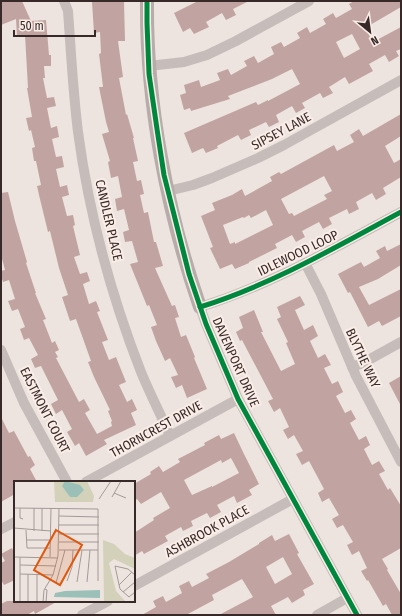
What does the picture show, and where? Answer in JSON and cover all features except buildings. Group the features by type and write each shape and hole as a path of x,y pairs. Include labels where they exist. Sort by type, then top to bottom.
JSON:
{"street":[{"name":"CANDLER PLACE","path":"64,1 68,11 78,133 94,221 103,256 128,335 142,374 170,436"},
{"name":"DAVENPORT DRIVE","path":"147,1 149,66 164,175 189,274 200,307 238,399 357,615"},
{"path":"149,66 184,62 207,55 309,1"},
{"name":"SIPSEY LANE","path":"168,191 193,185 258,158 401,80"},
{"name":"IDLEWOOD LOOP","path":"200,307 224,300 270,280 401,212"},
{"name":"BLYTHE WAY","path":"305,263 352,367 401,462"},
{"path":"352,367 363,363 401,342"},
{"name":"EASTMONT COURT","path":"1,350 24,403 66,481"},
{"name":"THORNCREST DRIVE","path":"88,481 238,399"},
{"name":"ASHBROOK PLACE","path":"135,585 293,499"},
{"path":"1,529 14,522"},
{"path":"317,615 347,598"},
{"path":"82,615 106,602"}],"cycle path":[{"path":"147,1 149,74 164,175 189,274 206,324 238,399 357,615"},
{"path":"200,307 278,277 328,252 401,212"}]}
